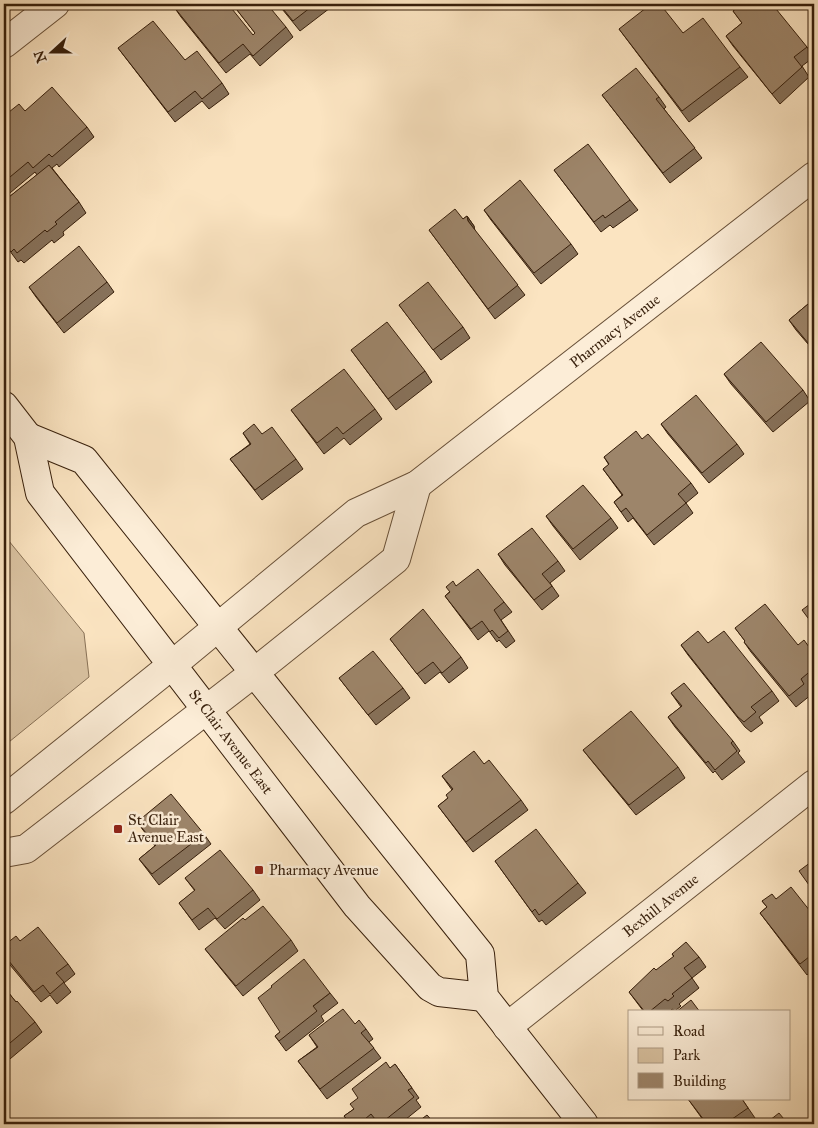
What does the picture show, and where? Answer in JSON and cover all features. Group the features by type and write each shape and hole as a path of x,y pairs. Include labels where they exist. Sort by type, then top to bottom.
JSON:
{"street":[{"path":"4,44 55,4"},
{"name":"Pharmacy Avenue","path":"4,800 219,627 356,513 417,485 814,176"},
{"name":"St Clair Avenue East","path":"4,406 28,437 40,493 357,906 430,987 439,992 484,997 480,954 84,460 28,437"},
{"path":"4,853 26,849 207,710 396,559 417,485"},
{"name":"Bexhill Avenue","path":"507,1027 814,784"},
{"path":"484,997 584,1124"}],"green space":[{"path":"4,535 84,633 89,677 4,746"}],"building":[{"path":"177,4 228,4 253,35 255,33 237,10 245,4 267,4 286,27 253,56 243,44 219,63 174,7"},
{"path":"279,4 315,4 293,21"},
{"path":"651,4 660,4 683,33 703,18 740,67 682,111 619,29"},
{"path":"742,4 757,4 761,8 766,4 772,4 807,47 794,57 802,67 772,94 726,36 742,23 733,11"},
{"path":"806,4 814,4 814,14"},
{"path":"153,21 185,60 197,51 222,83 202,99 195,91 168,112 118,48"},
{"path":"636,68 659,97 656,99 695,148 663,173 602,95"},
{"path":"52,87 87,127 52,157 49,154 33,168 28,162 4,182 4,116 19,104 25,111"},
{"path":"588,144 630,200 605,218 603,215 594,222 554,170"},
{"path":"49,165 79,202 55,222 57,224 47,232 45,230 17,253 14,249 11,252 4,243 4,201"},
{"path":"520,180 571,244 534,273 484,210"},
{"path":"455,209 463,219 467,216 468,221 518,285 488,309 429,230"},
{"path":"79,246 107,282 57,323 29,287"},
{"path":"428,282 463,327 433,350 399,305"},
{"path":"814,299 814,350 789,320"},
{"path":"387,322 425,371 388,399 351,350"},
{"path":"761,342 803,390 766,422 724,374"},
{"path":"344,369 375,409 343,434 337,427 317,443 291,410"},
{"path":"696,395 737,444 702,473 661,424"},
{"path":"254,424 262,434 272,427 296,459 255,490 230,459 251,444 243,433"},
{"path":"636,431 642,439 648,434 691,483 678,494 686,503 647,535 626,508 621,512 614,502 623,495 603,469 609,464 604,457"},
{"path":"583,485 611,518 573,549 546,516"},
{"path":"532,528 558,561 542,574 552,586 534,600 498,554"},
{"path":"478,569 504,602 494,610 508,631 499,638 492,630 490,632 482,621 471,629 445,596 450,592 446,587 453,581 456,586"},
{"path":"814,585 814,596 809,589"},
{"path":"814,601 814,626 802,610"},
{"path":"765,604 798,645 804,640 814,654 814,668 801,679 804,684 789,696 744,642 735,628"},
{"path":"423,609 461,657 442,673 433,662 417,674 390,639"},
{"path":"698,631 708,643 724,631 772,691 751,707 756,712 744,722 681,645"},
{"path":"373,651 403,688 368,715 339,678"},
{"path":"684,683 733,741 731,743 737,751 715,770 708,761 706,763 668,717 682,706 671,693"},
{"path":"631,711 678,767 629,805 583,750"},
{"path":"474,751 484,764 489,760 521,800 466,842 438,806 448,798 446,795 453,789 442,776"},
{"path":"171,794 204,834 152,874 139,859 156,845 137,822"},
{"path":"536,829 578,883 539,915 535,909 532,912 495,861"},
{"path":"220,850 253,890 217,919 208,908 192,920 179,903 195,890 185,878"},
{"path":"811,862 814,866 814,892 799,871"},
{"path":"791,887 814,916 814,953 800,964 760,913 767,907 762,901 772,894 776,899"},
{"path":"263,906 291,940 236,986 205,949 243,918 245,920"},
{"path":"38,927 68,964 56,973 64,982 50,994 43,985 34,992 4,955 10,949 6,944 16,936 20,941"},
{"path":"686,942 699,957 684,968 692,978 672,994 674,996 668,1001 665,999 651,1010 643,1010 629,992 654,968 656,970 674,956 672,954"},
{"path":"304,959 330,993 313,1006 317,1011 279,1041 275,1036 280,1032 258,998"},
{"path":"4,987 35,1022 4,1048"},
{"path":"691,1000 698,1010 678,1010"},
{"path":"343,1009 355,1024 359,1020 366,1029 361,1033 374,1048 320,1089 298,1061 318,1047 309,1035"},
{"path":"386,1062 390,1068 395,1064 412,1088 408,1090 414,1097 380,1124 371,1114 359,1124 351,1124 344,1116 354,1109 350,1104 358,1098 352,1089"},
{"path":"689,1100 743,1100 748,1108 725,1124 707,1124"},
{"path":"779,1113 788,1124 765,1124"},
{"path":"427,1115 435,1124 415,1124"}],"place":[{"name":"St. Clair Avenue East","path":"118,829"},
{"name":"Pharmacy Avenue","path":"259,870"}]}
